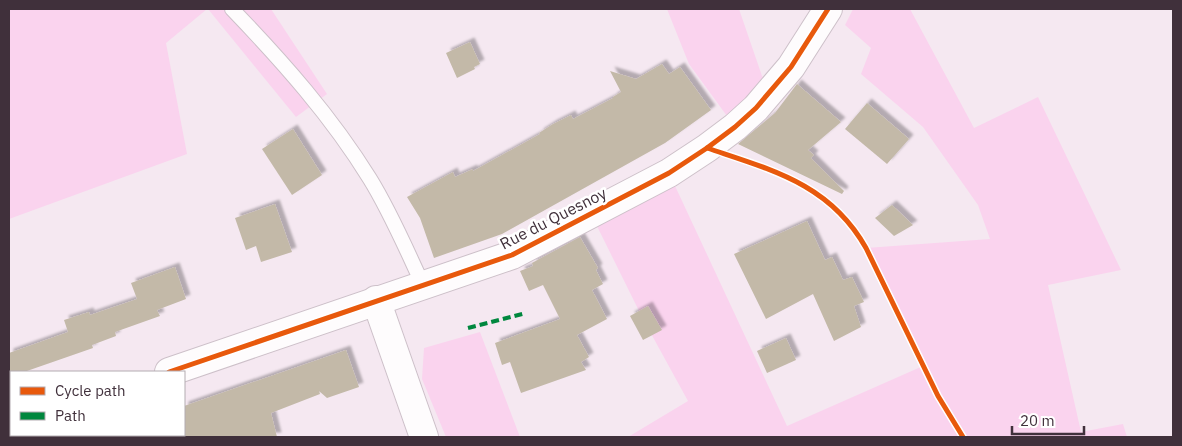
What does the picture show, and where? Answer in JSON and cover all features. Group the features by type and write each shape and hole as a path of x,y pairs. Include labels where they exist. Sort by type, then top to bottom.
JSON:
{"street":[{"name":"Rue du Quesnoy","path":"172,371 512,255 669,173 707,148 756,108 791,67 828,9"},
{"path":"376,300 424,437"}],"lane":[{"path":"232,9 281,60 348,146 386,207 423,285"}],"shaded area":[{"path":"9,9 207,9 166,43 187,154 9,219"},
{"path":"208,9 271,9 327,94 296,117"},
{"path":"667,9 739,9 762,76 773,88 735,127 689,64"},
{"path":"853,9 910,9 974,128 1038,97 1121,270 1048,285 1081,432 1123,424 1127,437 628,437 688,401 643,319 591,214 669,173 787,426 923,366 866,248 990,239 978,205 923,127 861,74 871,48 845,25"},
{"path":"480,332 520,437 446,437 422,379 424,348"}],"building":[{"path":"470,42 480,64 474,67 475,69 457,78 446,53"},
{"path":"662,64 669,74 680,67 711,110 665,143 502,234 434,258 420,218 407,197 453,172 455,177 473,169 473,171 540,134 553,124 571,115 573,119 613,98 621,92 610,71 636,79"},
{"path":"797,84 841,122 808,150 814,155 811,158 844,191 842,194 738,144 775,113"},
{"path":"867,103 909,139 887,164 845,129"},
{"path":"293,129 322,175 292,195 262,149"},
{"path":"275,204 292,252 261,262 256,246 246,250 235,218"},
{"path":"892,205 913,225 894,236 875,218"},
{"path":"807,221 825,260 832,257 843,280 852,277 864,302 854,306 861,327 834,341 813,294 766,319 734,254"},
{"path":"580,237 598,268 596,270 603,284 592,290 607,319 577,335 589,357 581,362 586,370 521,393 510,362 502,365 495,343 560,319 543,285 529,291 520,271 533,266 532,263"},
{"path":"175,267 186,299 157,310 160,316 115,332 116,336 92,345 93,348 27,371 10,371 9,378 9,353 68,332 64,320 89,312 90,315 137,299 131,283"},
{"path":"648,306 662,330 643,340 630,316"},
{"path":"786,338 796,360 767,373 757,351"},
{"path":"346,350 359,387 327,398 319,391 320,394 271,413 277,437 184,437 185,406"}],"marked path":[{"path":"468,328 526,313"}],"cycle path":[{"path":"172,371 512,255 669,173 707,148 756,108 791,67 828,9"},
{"path":"707,148 776,172 797,182 835,208 851,226 866,248 938,396 963,437"}]}
